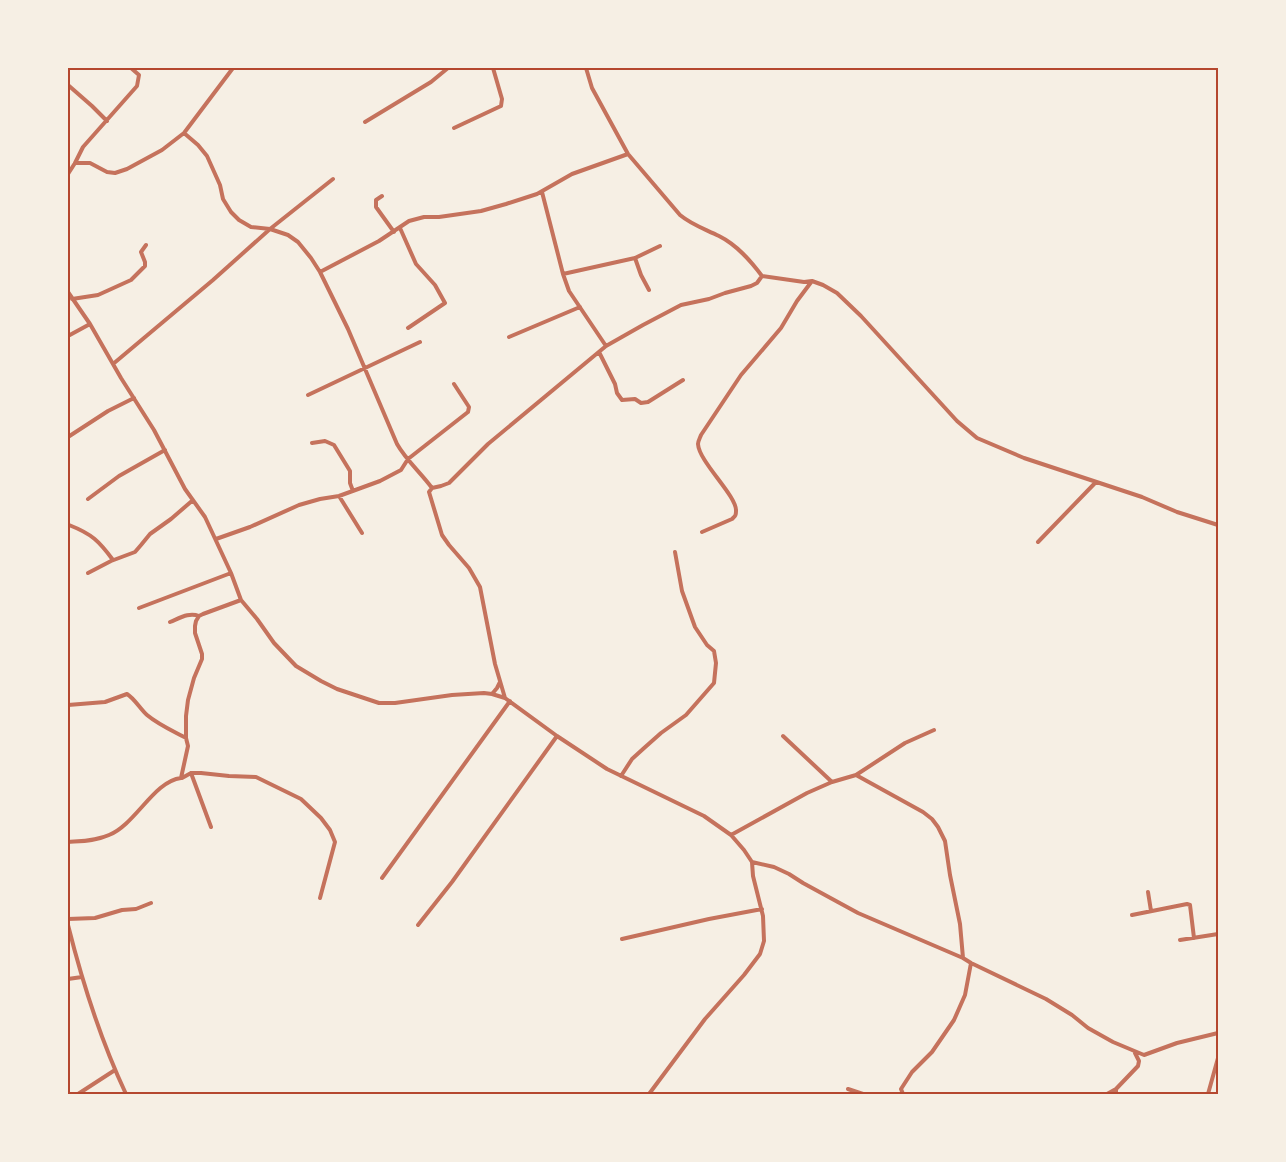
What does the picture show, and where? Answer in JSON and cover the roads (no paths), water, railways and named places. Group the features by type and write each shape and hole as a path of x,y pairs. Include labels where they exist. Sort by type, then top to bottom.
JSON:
{"street":[{"path":"68,174 83,147 137,86 138,75 131,68"},
{"path":"75,163 90,163 107,172 115,173 162,150 184,133 233,68"},
{"path":"365,122 431,82 448,68"},
{"path":"454,128 501,106 502,99 493,68"},
{"path":"586,68 592,88 628,153 680,215 732,244 746,256 762,276 812,281 837,293 957,421 976,438 1024,459 1142,497 1177,512 1218,525"},
{"path":"68,85 107,121"},
{"path":"184,133 207,156 220,185 223,199 231,212 251,227 270,229 288,235 298,242 320,272 366,369 397,444 403,455 432,488"},
{"path":"320,272 394,232 404,224 424,217 481,211 506,204 542,192 572,174 628,153"},
{"path":"113,364 270,229 333,179"},
{"path":"542,192 569,291 606,346"},
{"path":"382,196 376,200 376,207 394,232"},
{"path":"400,228 416,264 435,285 445,303 408,328"},
{"path":"72,299 98,295 131,280 145,266 141,252 146,244"},
{"path":"563,274 635,258 660,246"},
{"path":"635,258 649,290"},
{"path":"506,698 495,664 480,588 469,568 442,536 429,492 432,488 449,483 488,444 606,346 681,305 751,286 757,283 762,276"},
{"path":"702,532 732,519 736,512 734,503 701,451 698,442 701,435 741,375 781,328 812,281"},
{"path":"68,292 154,430 185,489 205,517 241,600 274,643 296,666 337,689 371,701 394,703 452,695 492,694 506,698 602,766 704,816 731,835 752,862 764,927 764,941 760,954 705,1019 649,1095"},
{"path":"509,338 580,307"},
{"path":"68,336 90,324"},
{"path":"308,395 420,342"},
{"path":"599,352 622,400 635,399 642,403 648,402 683,380"},
{"path":"216,539 299,505 339,496 380,481 401,470 408,459 468,412 469,407 454,384"},
{"path":"68,437 108,411 134,398"},
{"path":"312,443 325,441 334,445 350,471 353,491"},
{"path":"88,499 119,476 165,450"},
{"path":"1038,542 1096,482"},
{"path":"339,496 363,533"},
{"path":"88,573 135,552 150,534 193,500"},
{"path":"69,525 100,542 113,560"},
{"path":"621,776 632,759 656,737 686,716 714,683 716,663 714,651 695,627 682,591 675,552"},
{"path":"139,608 231,573"},
{"path":"181,778 188,753 186,716 188,700 202,659 195,633 196,621 199,616 241,600"},
{"path":"170,622 185,615 199,616"},
{"path":"492,694 500,681"},
{"path":"68,705 105,702 127,694 146,715 186,738"},
{"path":"382,878 510,701"},
{"path":"731,835 785,804 832,782 856,775 905,743 934,730"},
{"path":"418,925 471,857 557,736"},
{"path":"783,736 832,782"},
{"path":"191,773 211,827"},
{"path":"68,842 98,839 118,831 160,789 176,778 191,773 256,777 301,799 330,830 335,842 320,898"},
{"path":"856,775 923,813 938,827 945,841 960,924 963,958"},
{"path":"752,862 774,867 858,913 963,958 1046,999 1088,1028 1135,1052 1144,1055 1177,1043 1218,1033"},
{"path":"1148,892 1151,911"},
{"path":"68,919 95,918 122,910 136,909 151,903"},
{"path":"1132,915 1190,905 1194,938"},
{"path":"622,939 762,909"},
{"path":"68,925 82,977 126,1095"},
{"path":"1180,940 1218,934"},
{"path":"902,1094 901,1089 912,1072 932,1052 954,1020 965,995 971,963"},
{"path":"68,979 82,977"},
{"path":"1107,1095 1138,1066 1139,1061 1135,1052"},
{"path":"1208,1095 1218,1058"},
{"path":"78,1095 115,1070"},
{"path":"848,1089 863,1095"},
{"path":"1116,1089 1116,1095"}]}
